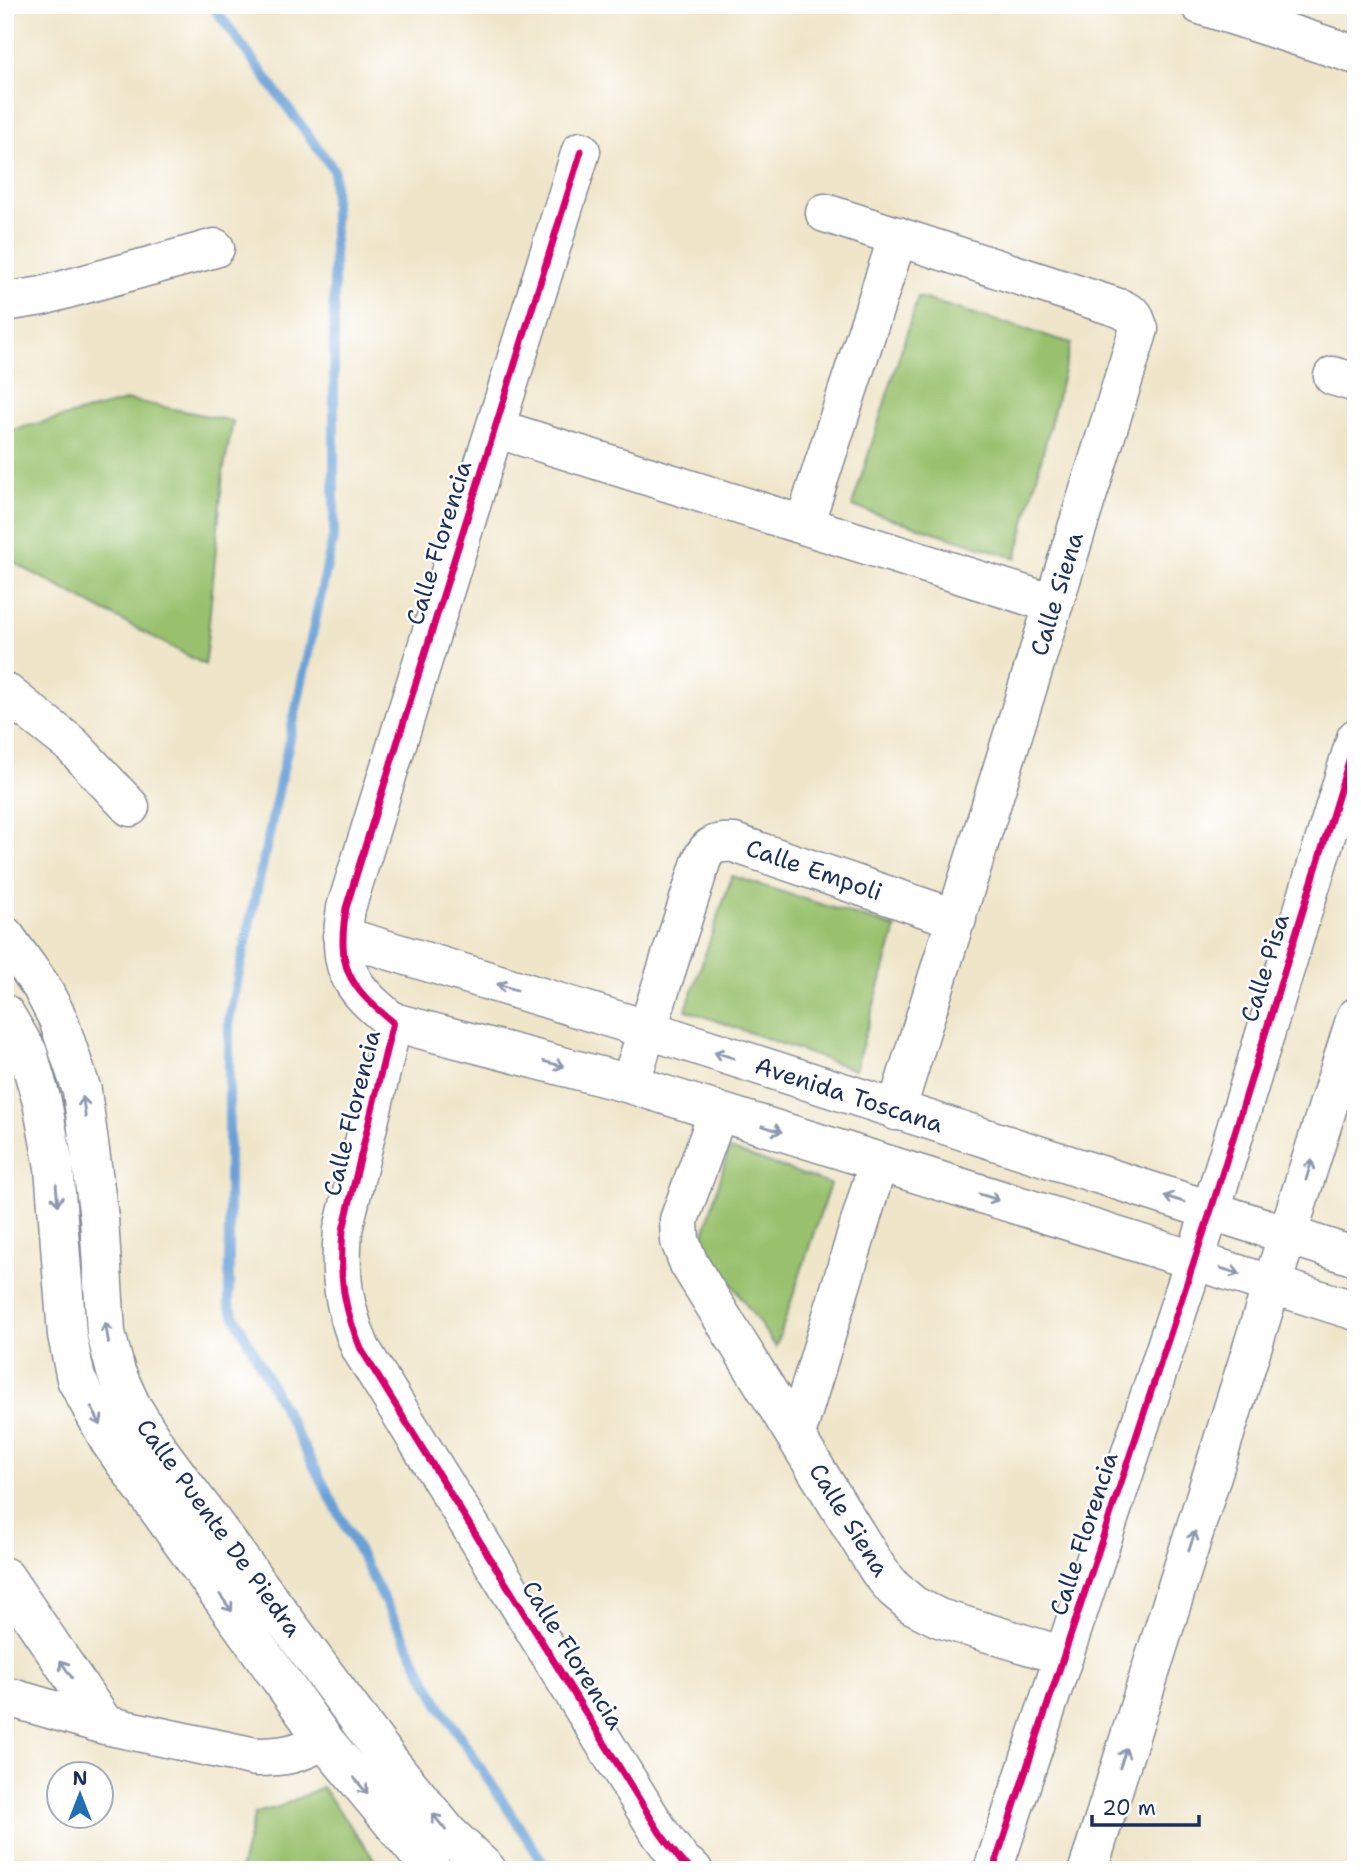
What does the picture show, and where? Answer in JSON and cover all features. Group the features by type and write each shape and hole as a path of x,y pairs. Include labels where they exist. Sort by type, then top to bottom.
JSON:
{"street":[{"path":"1200,5 1356,55"},
{"name":"Calle Florencia","path":"580,151 346,908 342,936 344,960 354,985 370,1004 393,1022 343,1230 340,1263 343,1295 350,1324 361,1349 660,1833 681,1861 693,1870"},
{"name":"Calle Siena","path":"825,213 1122,309 1134,316 1139,329 896,1111"},
{"path":"804,525 898,236"},
{"path":"5,302 42,296 215,248"},
{"path":"495,428 1054,604"},
{"path":"5,692 72,745 130,807"},
{"name":"Calle Pisa","path":"1211,1210 1356,738"},
{"name":"Calle Empoli","path":"630,1084 701,862 706,849 718,842 734,843 957,919"},
{"name":"Calle Puente De Piedra","path":"5,936 41,986 58,1019 82,1091 99,1218 106,1333 116,1372 131,1405 158,1449 390,1762 448,1833 487,1870"},
{"name":"Avenida Toscana","path":"342,936 649,1030 1356,1257"},
{"name":"Calle Puente De Piedra","path":"5,1014 28,1054 42,1102 54,1167 67,1335 76,1379 110,1442 324,1740 432,1870"},
{"path":"1088,1870 1356,1017"},
{"path":"393,1022 630,1084 1356,1311"},
{"name":"Calle Siena","path":"718,1112 679,1220 680,1241 689,1264 879,1571 894,1589 913,1605 939,1618 1064,1656"},
{"name":"Calle Siena","path":"796,1435 878,1163"},
{"name":"Calle Florencia","path":"993,1870 1211,1210"},
{"path":"76,1379 116,1372"},
{"path":"5,1577 105,1725"},
{"path":"5,1696 105,1725 256,1757 301,1753 324,1740"}],"green space":[{"path":"918,297 1071,343 1016,558 852,506"},
{"path":"129,400 233,421 223,473 205,665 5,558 5,432"},
{"path":"732,876 896,928 855,1070 686,1010"},
{"path":"729,1149 830,1184 776,1347 702,1241"},
{"path":"322,1787 382,1870 240,1870 255,1813 279,1807"}],"waterway":[{"path":"212,5 334,170 334,533 229,1019 229,1305 440,1706 548,1870"}],"cycle path":[{"path":"581,151 346,908 343,945 349,973 365,997 393,1022 343,1230 342,1277 346,1305 361,1349 660,1833 681,1861 693,1870"},
{"path":"993,1870 1211,1210 1356,738"}]}
